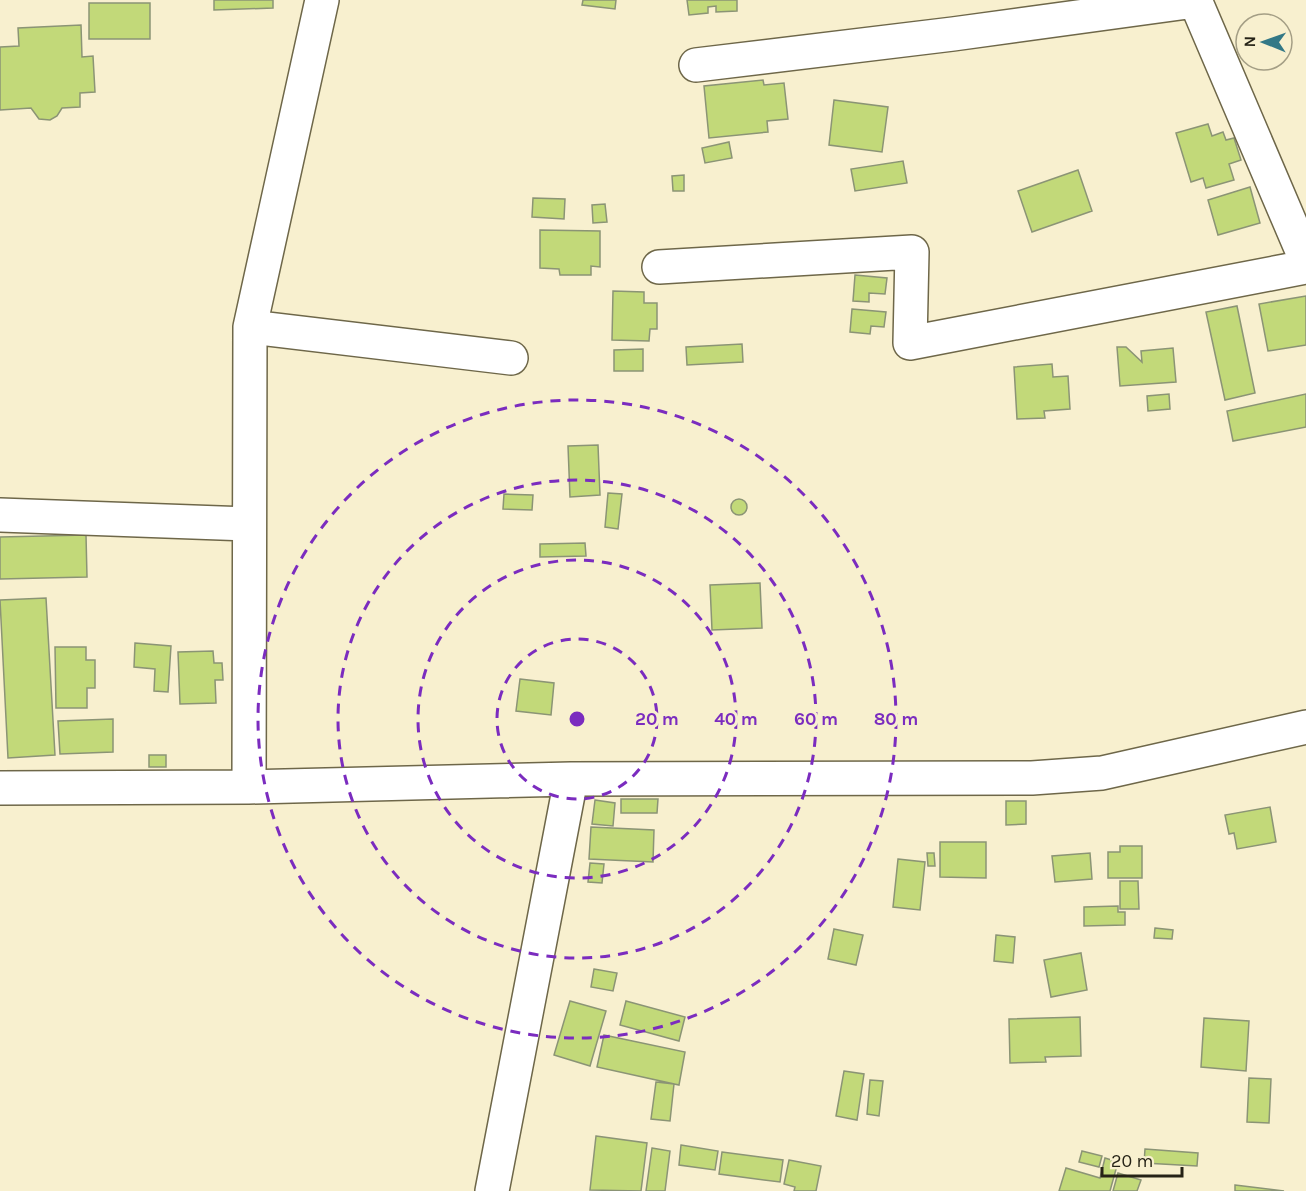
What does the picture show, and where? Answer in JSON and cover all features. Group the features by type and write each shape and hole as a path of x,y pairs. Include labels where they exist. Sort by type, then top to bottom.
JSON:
{"street":[{"path":"249,787 250,327 322,0"},
{"path":"696,65 953,34 1195,0 1306,260"},
{"path":"659,267 912,252 910,342 1306,267"},
{"path":"250,327 511,358"},
{"path":"0,515 248,524"},
{"path":"0,788 249,787 571,779 1055,776 1102,773 1306,728"},
{"path":"492,1191 571,779"}],"building":[{"path":"214,0 273,0 273,8 214,10"},
{"path":"583,0 616,0 615,9 582,5"},
{"path":"687,0 737,0 737,11 716,12 716,6 708,7 708,13 689,15"},
{"path":"89,3 150,3 150,39 89,39"},
{"path":"81,25 82,57 93,56 95,92 80,93 80,107 62,108 57,116 50,120 39,119 31,108 0,110 0,47 19,46 18,28"},
{"path":"763,80 764,85 784,83 788,119 767,121 768,132 709,138 704,86"},
{"path":"834,100 888,107 882,152 829,145"},
{"path":"1208,124 1212,136 1223,132 1226,140 1234,138 1241,160 1229,164 1234,180 1206,188 1203,178 1191,182 1176,133"},
{"path":"729,142 732,158 705,163 702,148"},
{"path":"903,161 907,183 855,191 851,169"},
{"path":"1078,170 1092,211 1032,232 1018,191"},
{"path":"684,175 684,191 673,191 672,176"},
{"path":"1250,187 1260,223 1218,235 1208,200"},
{"path":"533,198 565,199 564,219 532,217"},
{"path":"605,204 607,222 593,223 592,205"},
{"path":"540,230 600,231 600,267 591,266 591,275 560,275 559,269 540,268"},
{"path":"855,275 887,278 885,294 869,293 869,302 853,301"},
{"path":"613,291 644,292 644,303 657,303 657,329 650,329 649,341 612,340"},
{"path":"1306,296 1306,345 1268,351 1259,304"},
{"path":"1237,306 1255,393 1225,400 1206,312"},
{"path":"852,309 886,312 884,327 871,326 870,334 850,332"},
{"path":"742,344 743,362 687,365 686,347"},
{"path":"1117,347 1126,347 1142,362 1141,351 1173,348 1176,382 1120,386"},
{"path":"643,349 643,371 614,371 614,350"},
{"path":"1052,364 1053,377 1068,376 1070,409 1044,411 1045,418 1017,419 1014,367"},
{"path":"1169,394 1170,409 1148,411 1147,396"},
{"path":"1306,394 1306,427 1233,441 1227,411"},
{"path":"598,445 600,495 570,497 568,446"},
{"path":"608,493 622,494 618,529 605,527"},
{"path":"504,494 533,495 532,510 503,509"},
{"path":"736,499 742,499 747,507 745,513 736,515 731,510 731,504"},
{"path":"86,535 87,577 0,579 0,537"},
{"path":"585,543 586,556 540,557 540,544"},
{"path":"760,583 762,628 712,630 710,585"},
{"path":"46,598 55,755 8,758 0,600"},
{"path":"135,643 171,646 168,692 154,691 155,669 134,667"},
{"path":"55,647 86,647 86,660 95,660 95,688 87,688 87,708 56,708"},
{"path":"213,651 214,663 222,663 223,680 215,680 216,703 180,704 178,652"},
{"path":"520,679 554,683 551,715 516,711"},
{"path":"113,719 113,752 60,754 58,721"},
{"path":"149,755 166,755 166,767 149,767"},
{"path":"621,799 658,799 657,813 621,813"},
{"path":"595,800 615,803 613,826 592,824"},
{"path":"1006,801 1026,801 1026,824 1006,825"},
{"path":"1270,807 1276,842 1237,849 1234,833 1229,834 1225,815"},
{"path":"591,827 654,830 653,862 589,859"},
{"path":"940,842 986,842 986,878 940,877"},
{"path":"1120,846 1142,846 1142,878 1108,878 1108,852 1120,852"},
{"path":"927,853 934,853 935,866 928,866"},
{"path":"1090,853 1092,879 1055,882 1052,856"},
{"path":"898,859 925,862 920,910 893,907"},
{"path":"590,863 604,864 602,883 588,882"},
{"path":"1120,881 1138,881 1139,909 1120,909"},
{"path":"1118,906 1118,912 1125,912 1125,925 1084,926 1084,907"},
{"path":"1155,928 1173,930 1172,939 1154,938"},
{"path":"834,929 863,935 856,965 828,959"},
{"path":"996,935 1015,937 1013,963 994,961"},
{"path":"1081,953 1087,990 1051,997 1044,960"},
{"path":"594,969 617,973 613,991 591,987"},
{"path":"570,1001 606,1011 590,1066 554,1055"},
{"path":"626,1001 685,1017 679,1041 620,1025"},
{"path":"1080,1017 1081,1056 1045,1057 1046,1062 1010,1063 1009,1019"},
{"path":"1204,1018 1249,1021 1246,1071 1201,1067"},
{"path":"604,1035 685,1052 679,1085 597,1067"},
{"path":"844,1071 864,1074 857,1120 836,1116"},
{"path":"1249,1078 1271,1079 1269,1123 1247,1122"},
{"path":"870,1080 883,1081 879,1116 867,1114"},
{"path":"656,1082 674,1084 670,1121 651,1119"},
{"path":"596,1136 647,1143 641,1191 590,1190"},
{"path":"681,1145 718,1151 715,1170 679,1165"},
{"path":"652,1148 670,1151 665,1191 646,1191"},
{"path":"1145,1149 1198,1153 1197,1166 1144,1163"},
{"path":"1082,1151 1102,1156 1099,1167 1079,1162"},
{"path":"722,1152 783,1160 780,1182 719,1174"},
{"path":"1105,1158 1118,1162 1110,1191 1059,1191 1066,1168 1100,1178"},
{"path":"789,1160 821,1166 816,1191 794,1191 795,1187 784,1184"},
{"path":"1118,1173 1141,1180 1137,1191 1113,1191"},
{"path":"1235,1185 1284,1191 1235,1191"}]}
